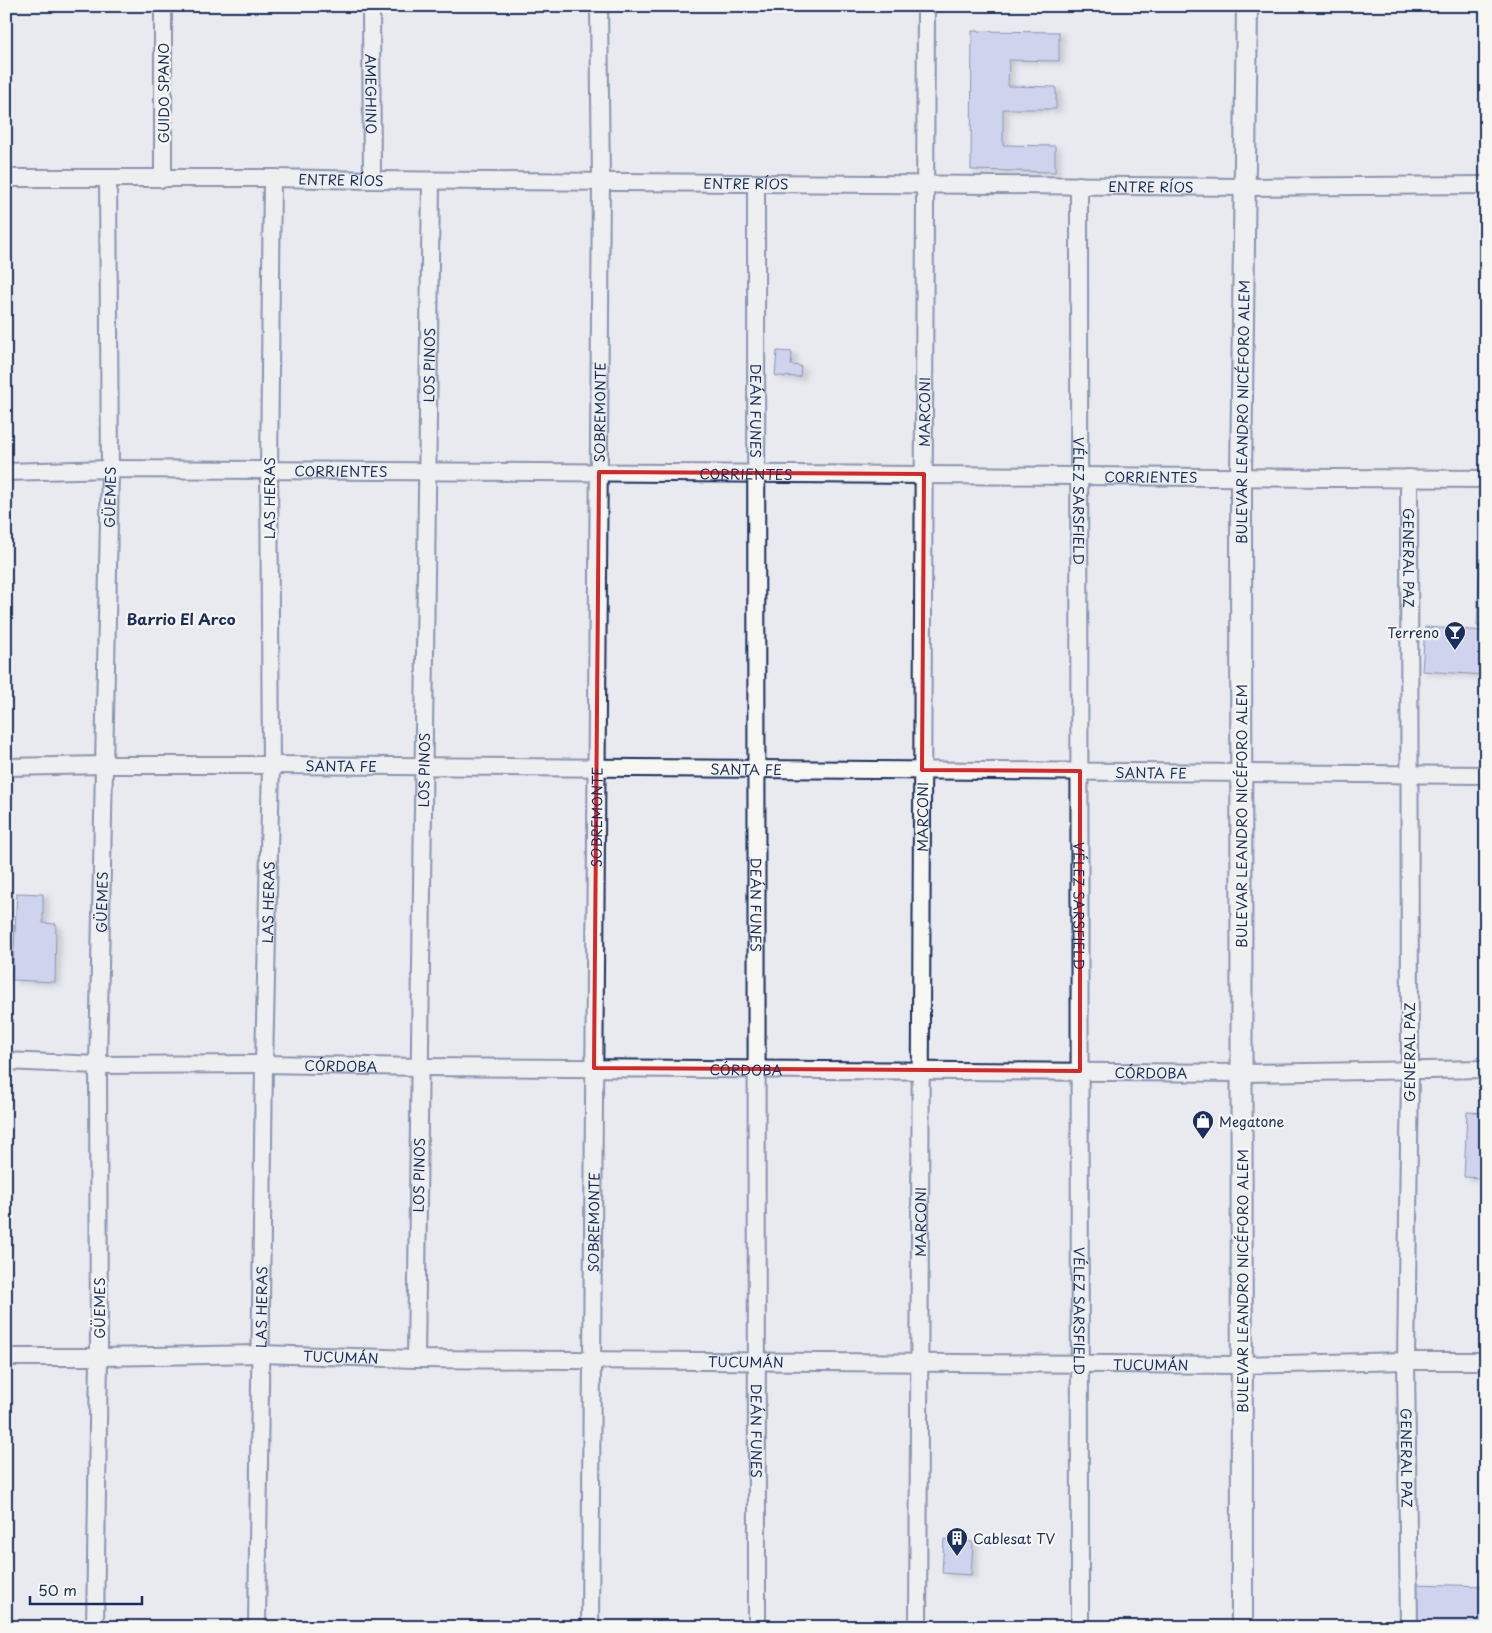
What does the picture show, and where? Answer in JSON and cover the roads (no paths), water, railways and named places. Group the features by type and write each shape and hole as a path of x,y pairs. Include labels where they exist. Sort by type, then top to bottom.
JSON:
{"street":[{"name":"GUIDO SPANO","path":"163,6 164,179"},
{"name":"AMEGHINO","path":"371,6 372,180"},
{"name":"SOBREMONTE","path":"590,1627 601,182 599,6"},
{"name":"MARCONI","path":"918,1627 926,6"},
{"name":"BULEVAR LEANDRO NICÉFORO ALEM","path":"1242,1627 1241,476 1247,6"},
{"name":"ENTRE RÍOS","path":"6,178 272,178 431,181 1246,187 1486,185"},
{"name":"LAS HERAS","path":"257,1627 264,1064 271,765 269,470 272,178"},
{"name":"GÜEMES","path":"95,1627 99,1357 98,1065 110,469 108,179"},
{"name":"LOS PINOS","path":"416,1359 431,181"},
{"name":"DEÁN FUNES","path":"756,183 757,1627"},
{"name":"VÉLEZ SARSFIELD","path":"1079,185 1080,1627"},
{"name":"CORRIENTES","path":"6,472 110,469 428,470 1486,479"},
{"name":"GENERAL PAZ","path":"1409,478 1410,1071 1406,1361 1409,1627"},
{"name":"SANTA FE","path":"6,767 271,765 1486,775"},
{"name":"CÓRDOBA","path":"6,1061 98,1065 264,1064 420,1067 1242,1072 1486,1069"},
{"name":"TUCUMÁN","path":"6,1357 260,1354 416,1359 1242,1365 1486,1361"}],"place":[{"name":"Terreno","path":"1455,651"},
{"name":"Megatone","path":"1203,1140"},
{"name":"Cablesat TV","path":"957,1557"}],"district":[{"name":"Barrio El Arco","path":"181,618"}]}
